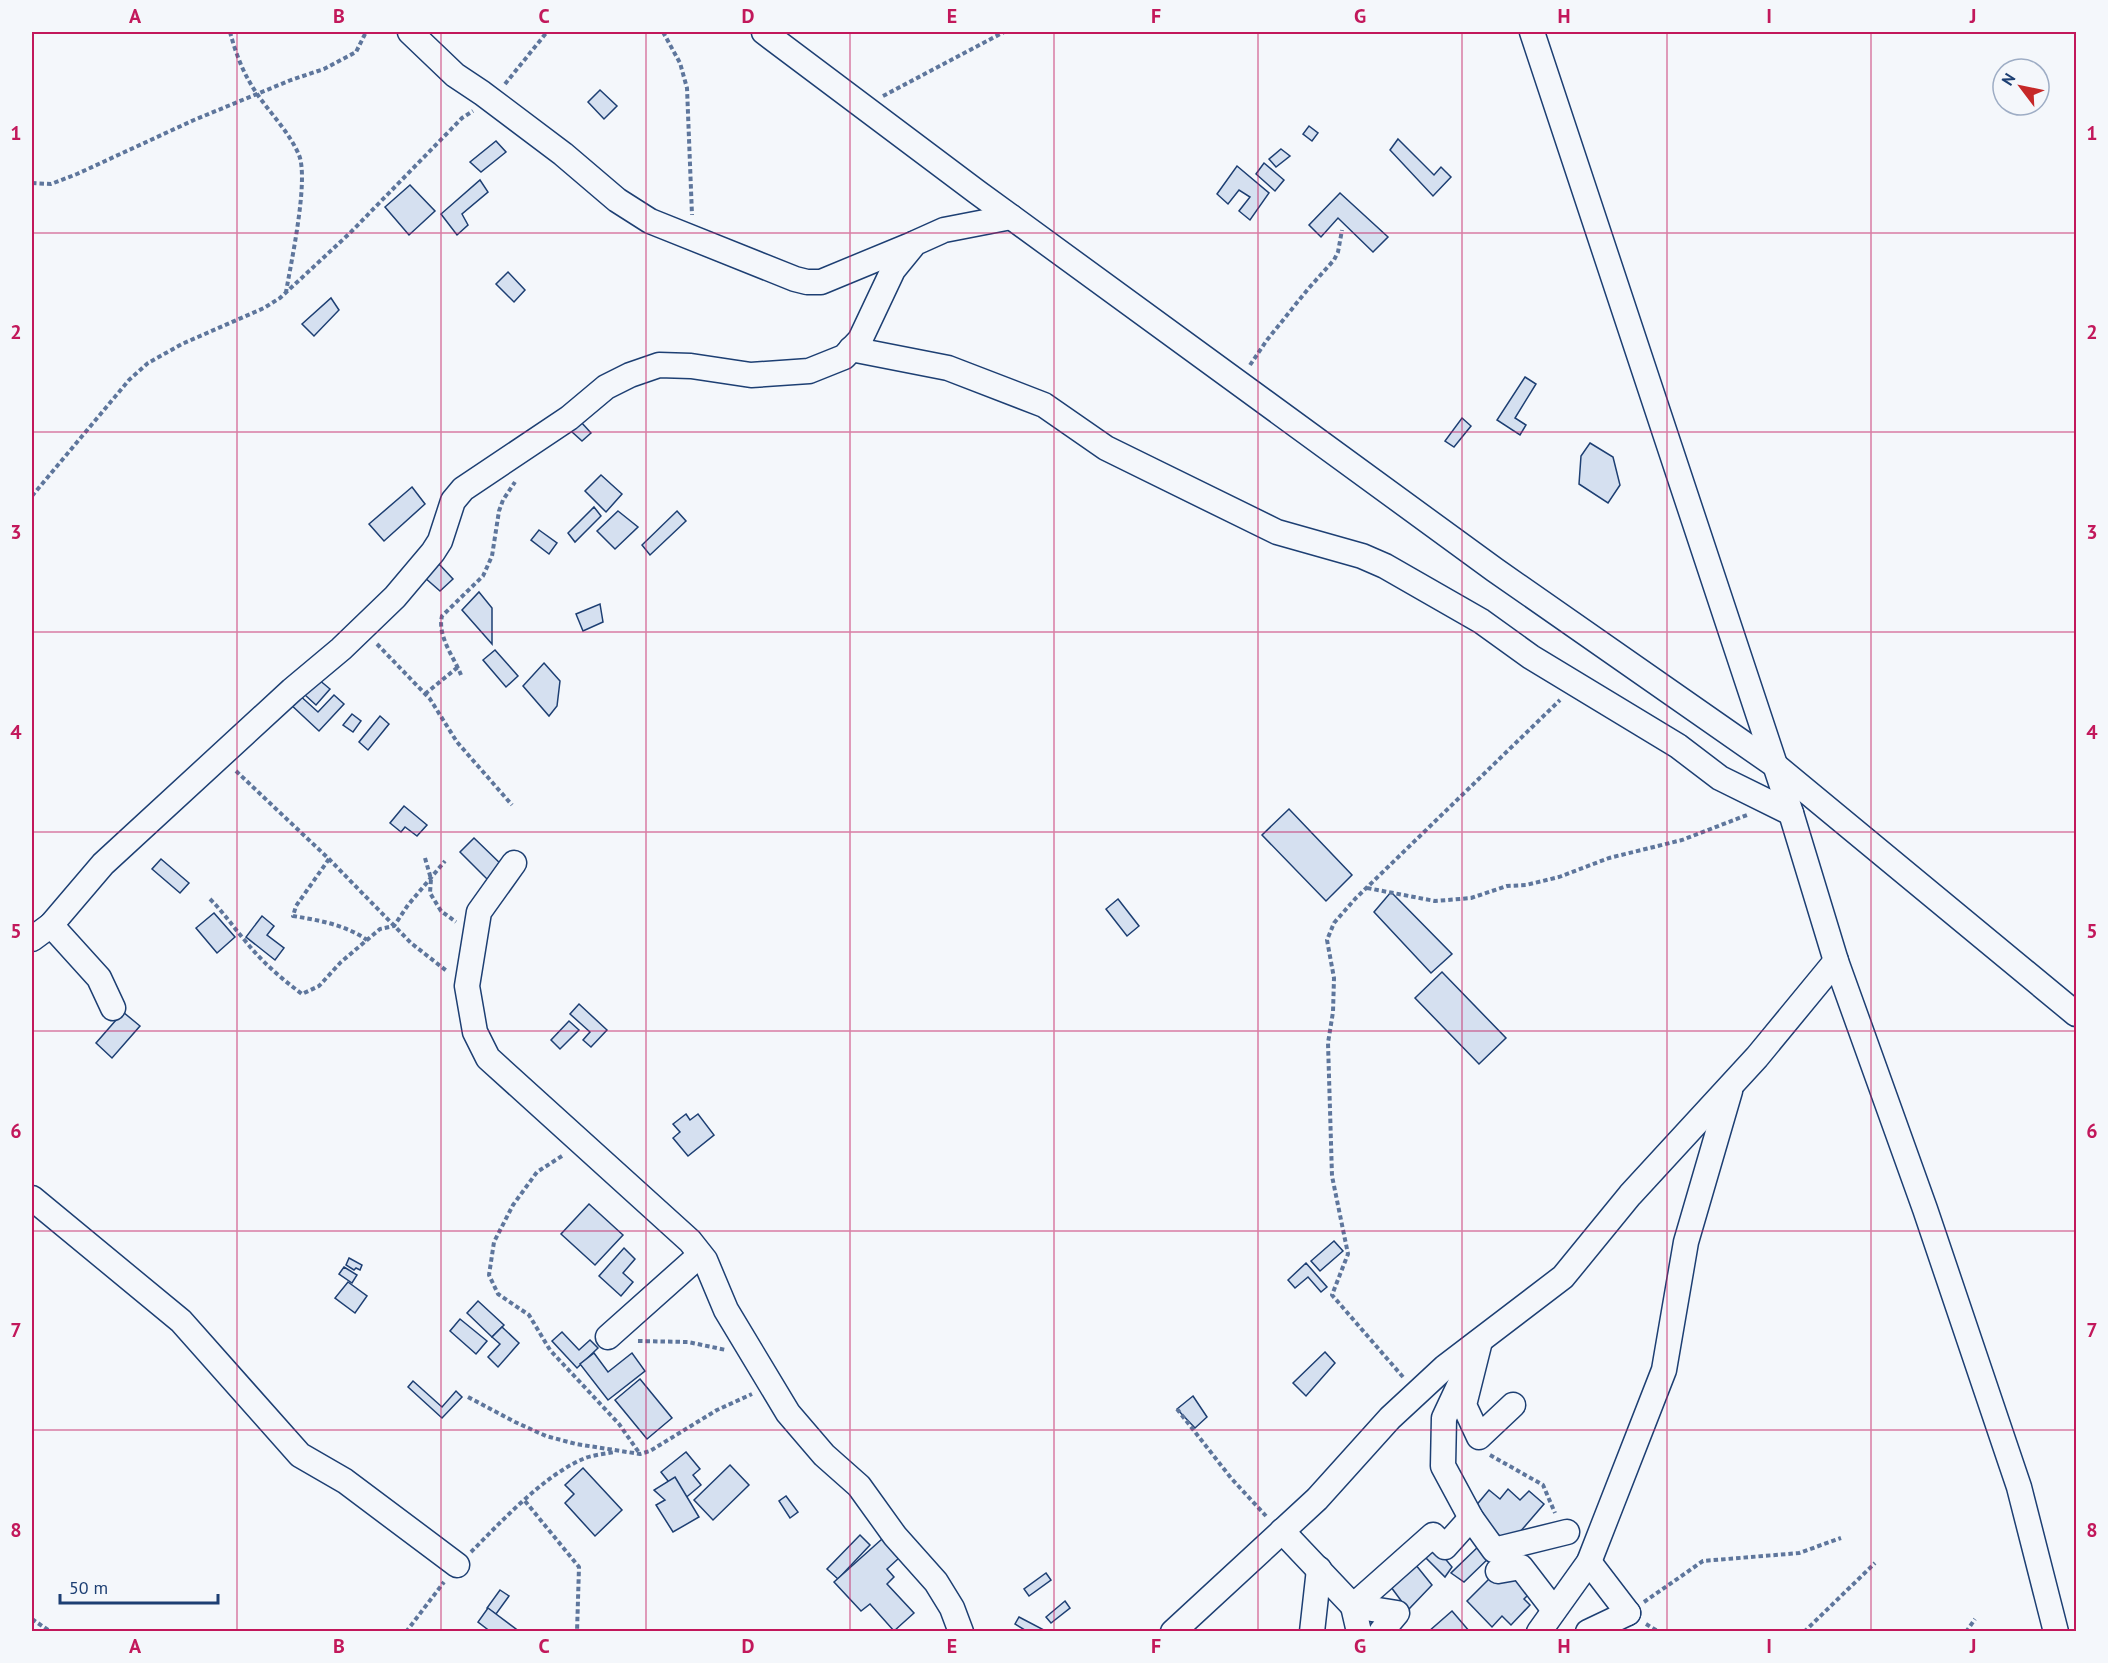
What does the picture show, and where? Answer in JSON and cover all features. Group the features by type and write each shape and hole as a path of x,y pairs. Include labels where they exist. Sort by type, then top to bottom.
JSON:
{"street":[{"path":"411,32 455,75 563,154 617,200 650,221 795,279 821,282 944,230 1011,217"},
{"path":"764,32 1011,217 1495,570 1776,766 2076,1014"},
{"path":"1532,32 1776,766 1782,808 1925,1209 2019,1487 2056,1632"},
{"path":"113,1008 99,978 41,932 103,864 395,597 433,552 445,527 449,510 458,494 569,418 606,387 630,375 659,365 691,366 751,375 809,371 844,357 860,340 893,270 915,243"},
{"path":"851,349 948,368 1044,405 1106,448 1277,532 1362,556 1385,566 1482,621 1531,657 1677,746 1720,778 1782,808"},
{"path":"514,863 478,912 467,986 475,1032 488,1058 690,1241 709,1267 726,1310 756,1356 788,1413 812,1443 859,1486 895,1536 936,1582 949,1602 962,1632"},
{"path":"1173,1632 1317,1499 1390,1418 1445,1367 1563,1277 1630,1195 1731,1086 1836,961"},
{"path":"1539,1632 1588,1562 1664,1370 1686,1242 1731,1086"},
{"path":"32,1198 181,1321 300,1455 345,1481 457,1565"},
{"path":"608,1337 700,1255"},
{"path":"1480,1341 1464,1405 1479,1437 1513,1405"},
{"path":"1480,1341 1444,1418 1443,1466 1471,1518 1494,1550 1567,1532"},
{"path":"1353,1606 1433,1534 1445,1547 1471,1518"},
{"path":"1282,1531 1353,1606 1359,1632"},
{"path":"1588,1562 1628,1613"},
{"path":"1498,1571 1521,1567 1554,1610"},
{"path":"1312,1632 1319,1569"},
{"path":"1353,1606 1397,1613 1381,1632"},
{"path":"1588,1632 1628,1613"},
{"path":"1602,1632 1628,1613"}],"path":[{"path":"230,32 247,78 300,157 301,179 297,235 286,293"},
{"path":"32,183 51,184 77,174 136,145 258,93 324,69 356,52 366,32"},
{"path":"32,496 129,380 148,363 182,344 264,308 286,293 350,233 462,118 492,101 547,32"},
{"path":"663,32 680,63 687,88 693,237"},
{"path":"863,106 1004,32"},
{"path":"1238,383 1267,340 1334,260 1338,252 1342,230"},
{"path":"461,675 442,636 442,616 483,576 492,556 501,505 524,466 531,443"},
{"path":"362,628 425,694 457,742 512,805"},
{"path":"425,694 458,667"},
{"path":"1417,1393 1332,1295 1348,1254 1332,1176 1328,1043 1334,1012 1334,978 1327,940 1334,923 1367,888 1576,685"},
{"path":"220,756 329,859 411,943 467,986"},
{"path":"1367,888 1435,901 1471,898 1507,886 1526,885 1559,877 1609,858 1682,840 1782,808"},
{"path":"425,858 430,879 430,893 441,911 475,932"},
{"path":"329,859 296,906 293,916 317,919 356,932 367,940"},
{"path":"210,899 228,917 247,944 280,978 302,994 319,986 341,962 380,928 394,926 408,905 445,861"},
{"path":"585,1145 572,1149 537,1172 531,1180 513,1205 494,1242 489,1275 498,1294 529,1315 550,1350 619,1424 640,1454"},
{"path":"608,1337 688,1342 756,1356"},
{"path":"468,1397 546,1436 576,1444 640,1454 650,1451 717,1410 772,1384"},
{"path":"1177,1409 1231,1478 1282,1531"},
{"path":"1479,1437 1488,1453 1543,1485 1558,1520 1567,1532"},
{"path":"406,1632 457,1565 552,1478 583,1459 620,1451"},
{"path":"525,1501 579,1567 577,1632"},
{"path":"1628,1613 1703,1561 1799,1553 1841,1538"},
{"path":"1804,1632 1875,1563"},
{"path":"32,1619 51,1632"},
{"path":"1966,1632 1975,1619"}],"building":[{"path":"600,90 617,106 604,119 588,102"},
{"path":"1309,126 1318,133 1312,141 1303,134"},
{"path":"1398,139 1434,175 1441,167 1451,177 1433,196 1390,150"},
{"path":"496,141 506,152 481,172 470,162"},
{"path":"1281,149 1290,156 1276,167 1269,159"},
{"path":"1264,163 1284,180 1275,191 1256,174"},
{"path":"1237,166 1269,193 1250,220 1239,211 1250,197 1239,190 1228,204 1217,194"},
{"path":"480,180 488,192 462,214 468,225 457,235 441,214"},
{"path":"410,185 435,211 409,235 385,207"},
{"path":"1340,193 1388,237 1373,252 1338,218 1321,237 1309,225"},
{"path":"508,272 525,290 514,302 496,284"},
{"path":"331,298 339,310 314,336 302,324"},
{"path":"1525,377 1536,384 1515,418 1526,425 1520,435 1497,420"},
{"path":"1462,418 1471,426 1454,447 1445,441"},
{"path":"581,422 591,433 582,441 571,431"},
{"path":"1590,443 1613,457 1620,485 1608,503 1579,484 1581,456"},
{"path":"601,475 622,494 606,512 585,491"},
{"path":"412,487 425,504 384,541 369,524"},
{"path":"594,507 601,516 575,542 568,533"},
{"path":"618,511 638,527 615,549 597,531"},
{"path":"677,511 686,521 650,555 642,545"},
{"path":"539,530 557,543 549,554 531,540"},
{"path":"438,563 453,579 440,591 424,577"},
{"path":"479,592 492,608 492,644 462,610"},
{"path":"600,604 603,622 583,631 576,614"},
{"path":"495,650 518,676 506,687 483,660"},
{"path":"544,663 560,681 557,706 549,716 523,686"},
{"path":"318,679 330,689 316,705 305,695"},
{"path":"297,693 318,712 334,695 344,704 319,731 288,702"},
{"path":"352,714 361,721 353,732 343,725"},
{"path":"380,716 389,724 368,750 359,742"},
{"path":"404,806 427,825 417,836 405,827 401,832 390,823"},
{"path":"1289,809 1352,875 1326,901 1262,835"},
{"path":"474,838 504,867 490,882 460,852"},
{"path":"161,859 189,883 180,893 152,869"},
{"path":"1391,892 1452,954 1431,973 1374,912"},
{"path":"1118,899 1139,926 1127,936 1106,909"},
{"path":"214,913 235,937 217,953 196,928"},
{"path":"262,916 274,926 267,935 284,948 275,960 246,937"},
{"path":"1442,972 1506,1038 1479,1064 1415,998"},
{"path":"579,1004 607,1030 591,1047 583,1040 590,1032 570,1014"},
{"path":"123,1012 140,1026 112,1058 96,1043"},
{"path":"569,1021 579,1030 560,1049 551,1040"},
{"path":"686,1114 690,1120 698,1114 714,1135 688,1156 673,1138 680,1132 673,1124"},
{"path":"589,1204 623,1235 595,1265 561,1234"},
{"path":"1334,1241 1343,1251 1320,1271 1311,1261"},
{"path":"624,1248 635,1259 623,1273 633,1282 621,1296 599,1276"},
{"path":"349,1258 362,1265 360,1270 356,1268 354,1270 346,1265"},
{"path":"1306,1263 1327,1287 1321,1292 1308,1277 1295,1288 1288,1280"},
{"path":"344,1267 357,1275 352,1283 339,1274"},
{"path":"348,1282 367,1296 355,1313 335,1298"},
{"path":"478,1301 504,1325 492,1337 467,1313"},
{"path":"460,1319 487,1341 476,1354 450,1331"},
{"path":"502,1327 519,1343 498,1367 488,1357 500,1344 492,1337"},
{"path":"562,1332 579,1350 590,1340 598,1348 577,1368 552,1341"},
{"path":"1325,1352 1335,1363 1306,1396 1293,1383"},
{"path":"594,1353 608,1372 632,1353 645,1371 608,1400 580,1364"},
{"path":"640,1379 672,1418 647,1439 615,1400"},
{"path":"413,1381 442,1407 456,1391 462,1397 442,1418 408,1387"},
{"path":"1193,1396 1207,1417 1195,1428 1177,1409"},
{"path":"686,1452 700,1469 693,1475 701,1485 683,1500 661,1472"},
{"path":"730,1465 749,1485 713,1520 694,1500"},
{"path":"583,1468 622,1510 595,1536 565,1503 574,1494 565,1485"},
{"path":"675,1477 699,1517 673,1532 656,1505 665,1500 654,1490"},
{"path":"1508,1489 1520,1500 1529,1491 1544,1504 1507,1547 1469,1514 1489,1490 1500,1499"},
{"path":"786,1496 798,1512 790,1518 779,1501"},
{"path":"860,1535 870,1545 838,1579 827,1569"},
{"path":"882,1539 899,1558 887,1569 894,1577 887,1584 914,1613 894,1631 870,1604 861,1611 834,1582"},
{"path":"1482,1543 1492,1555 1464,1582 1451,1573"},
{"path":"1434,1545 1452,1567 1445,1577 1422,1554"},
{"path":"1411,1559 1432,1585 1408,1610 1388,1583"},
{"path":"1509,1559 1536,1587 1524,1599 1530,1605 1511,1625 1502,1616 1492,1627 1467,1601"},
{"path":"1046,1573 1051,1580 1029,1596 1024,1589"},
{"path":"500,1590 509,1596 496,1614 487,1608"},
{"path":"1065,1601 1070,1608 1051,1623 1046,1617"},
{"path":"488,1608 520,1632 491,1632 478,1622"},
{"path":"1452,1611 1470,1632 1428,1632"},
{"path":"1019,1617 1044,1630 1043,1632 1028,1632 1015,1624"}]}
